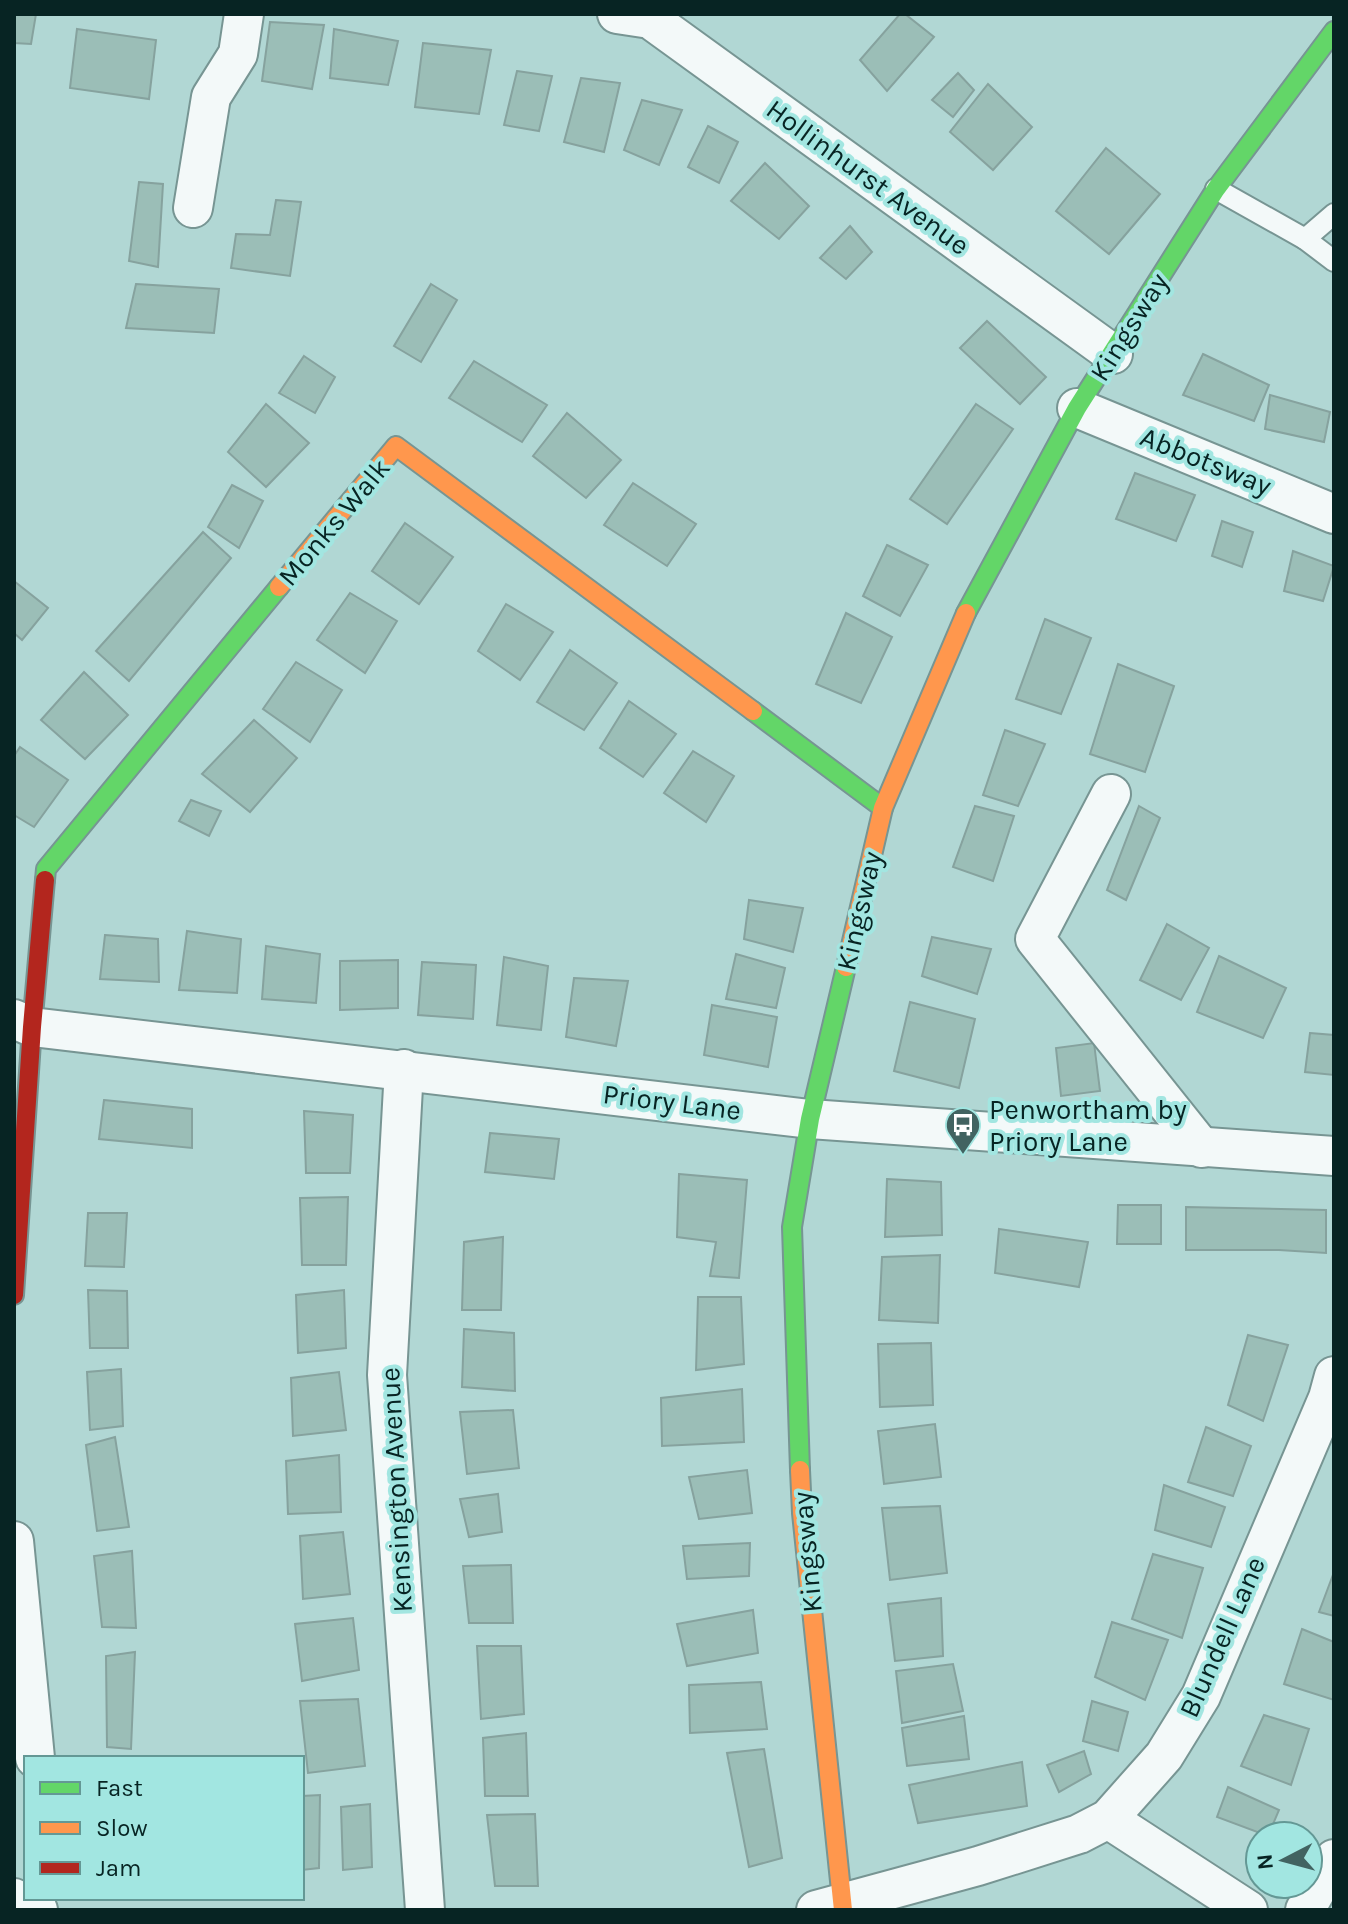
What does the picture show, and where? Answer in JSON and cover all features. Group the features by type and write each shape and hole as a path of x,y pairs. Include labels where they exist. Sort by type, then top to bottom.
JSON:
{"street":[{"path":"193,208 211,97 238,54 244,14"},
{"name":"Hollinhurst Avenue","path":"639,16 1113,354"},
{"name":"Kingsway","path":"834,1908 802,1513 792,1227 810,1119 883,808 969,606 1077,408 1216,189 1334,31"},
{"name":"Abbotsway","path":"1077,408 1334,514"},
{"name":"Monks Walk","path":"23,1023 46,869 396,446 883,808"},
{"path":"1111,794 1035,939 1202,1148"},
{"path":"14,1295 23,1023"},
{"name":"Priory Lane","path":"23,1023 810,1119 1334,1156"},
{"name":"Kensington Avenue","path":"404,1069 387,1375 425,1910"},
{"name":"Blundell Lane","path":"834,1908 1079,1834 1108,1819 1164,1756 1201,1696 1328,1398 1334,1376"},
{"path":"14,1541 35,1756"},
{"path":"1108,1819 1248,1910"},
{"path":"1305,1910 1334,1859"},
{"path":"14,1898 38,1910"}],"lane":[{"path":"1216,189 1305,239 1334,261"},
{"path":"1305,239 1334,214"}],"building":[{"path":"14,14 36,14 31,44 14,43"},
{"path":"900,14 905,14 934,37 887,91 860,60"},
{"path":"270,22 324,25 312,89 262,81"},
{"path":"77,29 156,40 149,99 70,88"},
{"path":"334,29 398,41 388,85 330,78"},
{"path":"423,43 491,50 479,114 415,107"},
{"path":"517,71 552,76 539,131 504,125"},
{"path":"958,73 974,90 953,117 932,100"},
{"path":"581,78 620,83 604,152 564,142"},
{"path":"988,84 1032,127 993,170 950,132"},
{"path":"642,100 682,110 659,165 624,150"},
{"path":"708,126 738,142 719,183 688,167"},
{"path":"1106,148 1160,194 1109,254 1056,211"},
{"path":"765,163 809,206 779,239 731,201"},
{"path":"139,182 163,184 158,267 129,261"},
{"path":"276,200 301,202 290,276 231,268 236,234 270,235"},
{"path":"850,226 872,252 846,279 820,258"},
{"path":"136,284 219,289 214,333 126,328"},
{"path":"431,284 457,300 421,362 394,346"},
{"path":"987,321 1046,377 1020,404 960,348"},
{"path":"1203,354 1269,385 1254,421 1183,395"},
{"path":"304,356 335,377 315,413 279,393"},
{"path":"474,361 547,405 522,442 449,398"},
{"path":"1270,395 1330,412 1324,442 1265,429"},
{"path":"266,404 309,443 266,487 228,452"},
{"path":"976,404 1013,429 947,524 910,499"},
{"path":"567,413 621,460 586,498 533,456"},
{"path":"1135,473 1195,495 1176,541 1116,519"},
{"path":"633,483 696,524 667,566 604,525"},
{"path":"232,485 263,501 239,548 208,527"},
{"path":"1222,521 1253,532 1242,567 1212,556"},
{"path":"405,523 453,557 419,604 372,571"},
{"path":"203,532 231,558 129,681 96,651"},
{"path":"887,545 928,565 900,616 863,596"},
{"path":"1293,551 1334,566 1323,601 1284,591"},
{"path":"14,581 48,608 22,640 14,633"},
{"path":"350,593 397,621 365,673 317,640"},
{"path":"506,604 553,632 520,680 478,651"},
{"path":"846,613 892,637 861,703 816,684"},
{"path":"1045,619 1091,638 1061,714 1016,699"},
{"path":"570,650 617,683 584,730 537,702"},
{"path":"296,662 342,690 310,742 263,709"},
{"path":"1118,664 1174,686 1145,772 1090,754"},
{"path":"84,672 128,715 85,759 41,720"},
{"path":"629,701 676,734 643,777 600,748"},
{"path":"254,720 297,758 250,812 202,774"},
{"path":"1005,730 1045,744 1018,806 983,795"},
{"path":"20,747 68,780 34,827 14,815 14,756"},
{"path":"693,751 734,776 706,822 664,793"},
{"path":"191,800 221,811 209,836 179,821"},
{"path":"975,806 1014,816 993,881 953,867"},
{"path":"1139,806 1160,818 1126,900 1107,890"},
{"path":"749,900 803,908 793,952 744,939"},
{"path":"1167,924 1209,948 1181,1000 1140,980"},
{"path":"187,931 241,939 237,993 179,990"},
{"path":"105,935 158,939 159,982 100,979"},
{"path":"932,937 991,949 977,994 922,976"},
{"path":"266,946 320,954 316,1003 262,999"},
{"path":"736,954 785,968 776,1008 726,999"},
{"path":"1219,956 1286,988 1263,1038 1197,1012"},
{"path":"504,957 548,966 541,1030 497,1025"},
{"path":"398,960 398,1008 340,1010 340,961"},
{"path":"422,962 476,965 473,1019 418,1015"},
{"path":"574,978 628,981 616,1046 566,1037"},
{"path":"910,1002 975,1019 959,1088 894,1071"},
{"path":"712,1005 777,1017 768,1067 704,1055"},
{"path":"1310,1033 1334,1035 1334,1075 1305,1072"},
{"path":"1094,1043 1100,1091 1061,1096 1056,1048"},
{"path":"104,1100 192,1109 192,1148 99,1139"},
{"path":"304,1111 353,1115 350,1173 306,1173"},
{"path":"490,1133 559,1139 554,1179 485,1172"},
{"path":"679,1174 747,1180 739,1278 710,1276 716,1242 677,1237"},
{"path":"887,1179 941,1182 942,1235 885,1237"},
{"path":"348,1197 346,1265 302,1265 300,1198"},
{"path":"1118,1205 1161,1205 1161,1244 1117,1244"},
{"path":"1186,1207 1326,1210 1326,1253 1186,1250"},
{"path":"88,1213 127,1213 124,1267 85,1266"},
{"path":"999,1229 1088,1242 1079,1287 995,1273"},
{"path":"503,1237 501,1310 462,1310 464,1242"},
{"path":"940,1255 938,1323 879,1320 882,1257"},
{"path":"88,1290 127,1291 128,1348 90,1348"},
{"path":"344,1290 346,1348 298,1353 296,1295"},
{"path":"698,1297 741,1297 744,1364 696,1370"},
{"path":"464,1329 514,1333 515,1391 462,1387"},
{"path":"1248,1335 1288,1345 1263,1421 1228,1405"},
{"path":"931,1343 933,1405 880,1407 878,1344"},
{"path":"121,1369 123,1426 90,1430 87,1372"},
{"path":"339,1372 346,1430 293,1436 291,1378"},
{"path":"742,1389 744,1442 662,1446 661,1398"},
{"path":"513,1410 519,1468 467,1474 460,1412"},
{"path":"935,1424 941,1477 884,1484 878,1431"},
{"path":"1206,1427 1251,1446 1233,1496 1188,1482"},
{"path":"115,1437 129,1527 97,1531 86,1445"},
{"path":"339,1455 341,1512 288,1514 286,1461"},
{"path":"747,1470 752,1513 699,1519 689,1477"},
{"path":"1164,1485 1225,1507 1211,1547 1155,1530"},
{"path":"498,1494 502,1532 469,1537 460,1499"},
{"path":"940,1506 947,1573 890,1580 882,1508"},
{"path":"343,1532 350,1594 303,1599 300,1536"},
{"path":"750,1543 749,1576 687,1579 683,1546"},
{"path":"132,1551 136,1628 102,1627 94,1556"},
{"path":"1153,1554 1203,1568 1182,1638 1132,1619"},
{"path":"511,1565 513,1623 469,1623 463,1566"},
{"path":"1334,1572 1334,1616 1319,1612"},
{"path":"941,1598 943,1656 895,1661 888,1604"},
{"path":"753,1610 758,1653 687,1666 677,1624"},
{"path":"353,1618 359,1670 302,1681 295,1624"},
{"path":"1112,1622 1168,1640 1145,1700 1095,1677"},
{"path":"1302,1629 1334,1642 1334,1700 1284,1684"},
{"path":"477,1646 521,1646 524,1714 481,1719"},
{"path":"135,1652 131,1749 107,1747 106,1656"},
{"path":"953,1664 963,1711 902,1723 896,1671"},
{"path":"761,1682 767,1729 690,1733 689,1685"},
{"path":"358,1699 365,1766 308,1773 300,1701"},
{"path":"1092,1701 1128,1712 1118,1751 1083,1741"},
{"path":"1264,1715 1309,1729 1291,1785 1241,1766"},
{"path":"964,1716 969,1759 907,1766 902,1728"},
{"path":"526,1733 528,1796 485,1796 483,1738"},
{"path":"764,1749 782,1858 749,1867 727,1753"},
{"path":"1084,1751 1091,1774 1059,1792 1047,1765"},
{"path":"1022,1762 1027,1806 918,1823 909,1785"},
{"path":"1228,1787 1279,1810 1275,1820 1244,1820 1244,1827 1217,1817"},
{"path":"320,1795 319,1868 304,1870 304,1796"},
{"path":"370,1804 372,1867 343,1870 341,1807"},
{"path":"535,1814 538,1886 495,1886 487,1815"}],"traffic: fast":[{"path":"966,613 1077,408 1216,189 1334,31"},
{"path":"45,880 46,869 279,587"},
{"path":"753,711 883,808"},
{"path":"800,1470 792,1227 810,1119 846,967"}],"traffic: slow":[{"path":"279,587 396,446 753,711"},
{"path":"846,967 883,808 966,613"},
{"path":"800,1470 843,1910"}],"traffic: jam":[{"path":"14,1295 45,880"}],"place":[{"name":"Penwortham by Priory Lane","path":"963,1156"}]}
